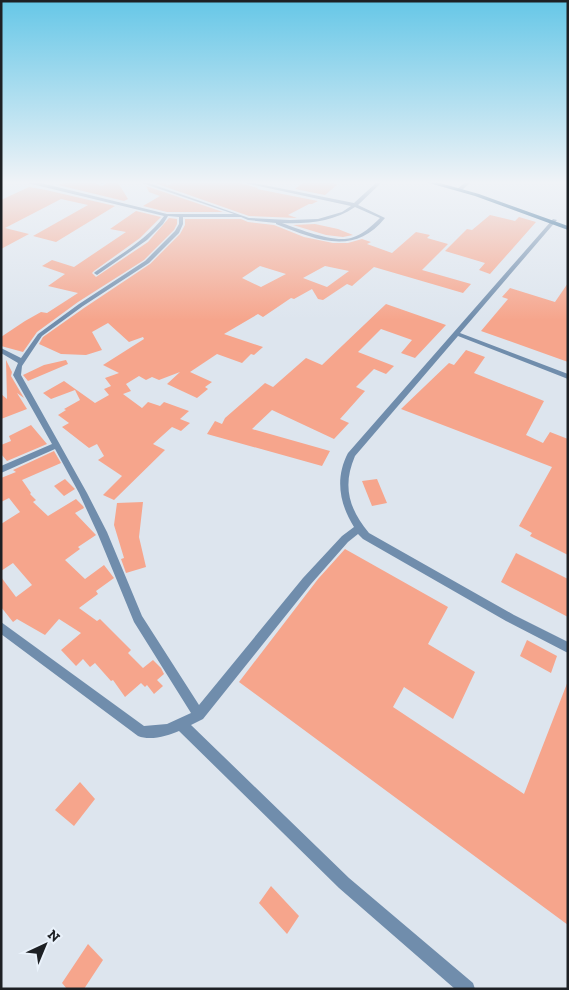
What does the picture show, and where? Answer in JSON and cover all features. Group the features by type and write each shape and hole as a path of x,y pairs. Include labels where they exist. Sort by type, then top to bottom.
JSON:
{"street":[{"path":"97,273 158,227"},
{"path":"180,227 159,251 125,277 81,305 40,335 22,362 18,370 18,376 102,532 138,619 199,715"},
{"path":"293,227 310,234 337,240 351,240 374,227"},
{"path":"548,227 351,455 343,477 343,491 352,518 366,536 568,648"},
{"path":"457,334 568,377"},
{"path":"1,350 22,362"},
{"path":"1,470 57,446"},
{"path":"1,627 142,732 160,731 199,715 307,581 345,539 358,528"},
{"path":"181,724 344,883 467,989"}],"building":[{"path":"1,227 29,234 1,249"},
{"path":"49,227 80,227 56,242 33,236"},
{"path":"113,227 151,227 140,238 94,271 92,273 96,277 148,242 161,227 175,227 144,260 78,302 37,332 23,352 1,346 1,337 41,312 47,313 78,293 48,286 65,274 42,266 52,260 74,267 126,232 110,229"},
{"path":"184,227 280,227 304,237 333,243 348,243 362,239 371,242 367,244 392,253 416,232 430,235 427,238 448,244 422,270 471,284 463,293 374,267 352,286 347,284 323,300 318,299 312,289 294,299 291,298 263,317 258,314 224,334 263,347 254,355 251,354 242,363 217,354 190,372 212,382 205,387 208,389 197,398 167,384 180,372 159,380 152,377 146,380 139,376 126,384 131,391 123,394 142,408 148,402 160,406 164,402 189,411 180,419 190,423 181,431 172,427 153,444 165,450 114,500 103,495 122,476 98,460 104,456 97,444 89,448 62,427 69,423 58,415 66,410 64,409 80,400 75,390 51,399 43,393 64,381 95,403 109,395 104,389 111,386 105,378 119,373 103,365 144,339 143,337 129,342 108,323 92,332 102,350 86,355 61,354 39,344 43,337 150,264 180,234","holes":["260,266 286,274 261,287 242,278","325,266 349,271 327,287 303,278"]},
{"path":"300,227 330,227 353,235 343,237 326,235"},
{"path":"475,227 531,227 490,274 479,270 485,263 445,251 467,229 472,230"},
{"path":"568,283 568,362 481,331 508,299 502,297 510,288 555,302"},
{"path":"386,304 446,325 415,358 401,353 412,340 381,329 358,352 394,366 386,374 374,369 356,387 365,391 340,419 349,423 334,439 272,410 252,429 330,451 322,466 207,434 215,421 222,424 225,418 265,383 273,387 306,358 322,365"},
{"path":"466,350 485,357 474,373 544,401 526,435 543,443 550,432 568,439 568,555 530,536 532,533 519,526 552,467 401,409 449,363 454,365"},
{"path":"6,360 12,372 11,376 24,398 17,393 27,409 1,419 1,394 7,399"},
{"path":"66,360 68,364 28,381 23,375 44,365"},
{"path":"31,425 47,444 7,461 1,454 1,445 11,441 9,436"},
{"path":"54,451 61,463 22,480 36,500 33,502 48,516 76,499 83,506 84,508 75,513 96,535 78,547 80,549 65,560 85,579 104,565 114,578 96,591 98,594 79,608 97,621 100,619 131,650 128,653 143,668 153,660 161,668 164,674 157,680 163,686 154,694 147,685 145,687 141,683 125,697 113,680 111,681 95,663 90,667 83,659 76,666 61,650 81,633 59,619 45,635 17,619 13,622 1,607 1,577 16,597 32,585 13,563 1,571 1,524 20,512 9,498 1,502 1,478 16,472 13,470"},
{"path":"65,479 75,489 64,496 54,486"},
{"path":"377,479 387,503 372,506 362,481"},
{"path":"143,502 139,537 146,567 126,573 121,559 124,558 114,525 117,503"},
{"path":"345,549 448,607 428,644 475,672 453,719 404,687 393,707 524,794 568,681 568,925 239,682 318,579"},
{"path":"516,553 568,579 568,617 501,582"},
{"path":"527,640 557,656 551,673 520,656"},
{"path":"80,782 95,799 74,826 55,810"},
{"path":"271,886 299,916 287,934 259,903"},
{"path":"88,944 103,960 84,989 67,989 62,983"}]}
